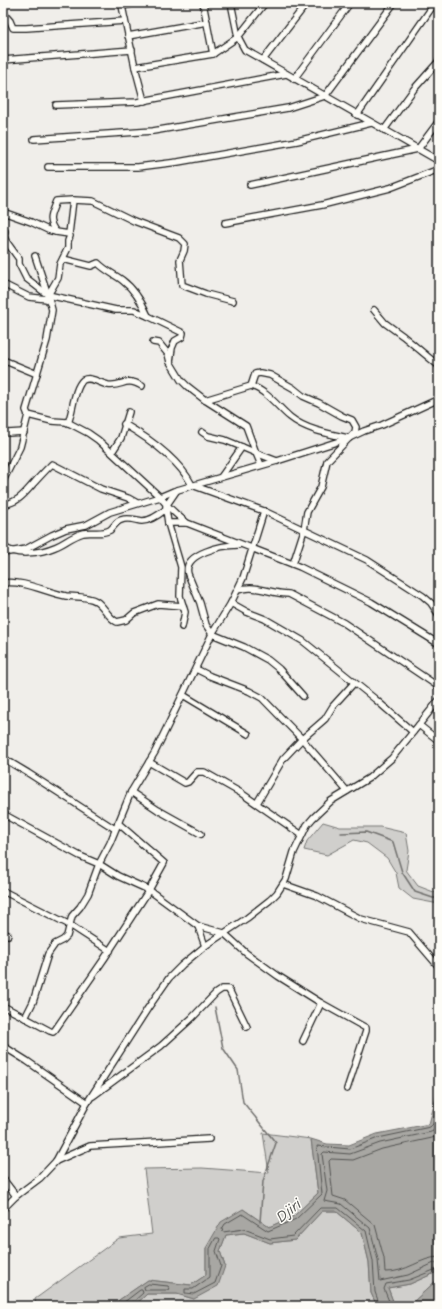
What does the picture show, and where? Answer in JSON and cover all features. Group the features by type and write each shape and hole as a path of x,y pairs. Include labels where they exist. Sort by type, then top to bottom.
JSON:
{"street":[{"path":"137,3 122,6 144,101"},
{"path":"203,3 213,54"},
{"path":"231,3 238,37 245,50 439,161"},
{"path":"135,67 213,54 238,37 265,3"},
{"path":"263,60 307,3"},
{"path":"294,79 350,3"},
{"path":"34,139 153,131 288,108 325,96 394,3"},
{"path":"357,115 435,3"},
{"path":"3,13 10,21 13,28 125,21"},
{"path":"128,36 207,22"},
{"path":"3,60 132,50"},
{"path":"384,130 414,89 439,61"},
{"path":"56,105 137,102 286,74"},
{"path":"250,185 418,149 439,121"},
{"path":"48,167 138,167 178,162 297,141 371,123"},
{"path":"225,223 322,206 390,188 439,169"},
{"path":"48,295 58,278 63,259 68,248 73,200"},
{"path":"56,232 51,226 50,220 56,201 93,201 134,222 179,238 185,244 180,260 182,285 206,294 233,301"},
{"path":"3,212 48,230 69,234"},
{"path":"3,229 5,231 4,236 6,241 19,259 19,264 26,278 48,295 108,309 134,310 182,333 182,337 175,341 172,348 170,362"},
{"path":"3,481 20,447 28,415 26,410 51,320 51,304 35,256"},
{"path":"63,259 91,266 98,263 105,270 121,279 133,290 144,304 148,316"},
{"path":"3,284 29,297 47,299 51,304"},
{"path":"374,310 385,323 439,366"},
{"path":"153,342 159,343 168,354 170,362 181,380 205,400 246,426 261,465"},
{"path":"3,360 37,374"},
{"path":"251,386 255,374 260,372 270,375 304,396 352,420 356,426 355,432 326,461 321,487 318,496 309,509 293,564"},
{"path":"68,423 79,385 83,380 89,378 110,385 130,381 142,386"},
{"path":"205,400 251,386 256,387 296,421 319,432 349,438"},
{"path":"6,552 26,549 52,535 86,525 110,512 137,503 160,497 192,485 261,465 277,462 349,438 439,399"},
{"path":"112,452 121,438 124,424 129,412"},
{"path":"28,415 68,423 97,439 160,497 166,507 187,523 222,538 293,564 371,602 439,644"},
{"path":"25,425 35,417"},
{"path":"124,424 145,437 168,457 187,476 192,485 264,511 367,560 423,596 431,603 439,615"},
{"path":"3,429 8,432 24,432"},
{"path":"202,432 208,436 225,440 277,462"},
{"path":"221,477 242,447"},
{"path":"3,505 11,503 25,495 52,464 101,489 128,498 137,503"},
{"path":"6,552 24,554 56,547 72,536 85,532 98,534 110,530 120,520 131,518 144,521 158,516 177,490"},
{"path":"166,507 168,522 181,567 180,596 185,612 182,627"},
{"path":"25,1018 33,1002 48,954 55,944 65,939 74,912 80,907 88,894 98,864 110,842 131,792 149,762 212,634 238,590 253,549 264,511"},
{"path":"168,522 187,523"},
{"path":"244,545 225,545 208,550 194,558 187,570 200,603 206,625 212,634 244,647 268,660 279,669 303,696"},
{"path":"3,546 6,552"},
{"path":"3,582 28,585 65,596 94,600 101,604 108,615 117,622 126,620 134,613 158,604 183,606"},
{"path":"238,590 262,588 279,594 289,594 344,623 439,687"},
{"path":"231,603 299,639 375,699 413,732"},
{"path":"196,668 210,676 255,694 270,706 302,739 347,791"},
{"path":"257,803 283,759 302,739 325,719 354,683"},
{"path":"183,695 248,734"},
{"path":"3,1209 16,1196 40,1178 56,1161 89,1100 169,978 205,946 261,908 277,893 286,879 294,852 307,825 321,809 331,801 381,768 392,758 439,700"},
{"path":"419,725 439,741"},
{"path":"3,758 116,826 164,863 110,951 53,1032 3,1006"},
{"path":"149,762 185,783 188,782 197,772 204,772 257,803 302,835"},
{"path":"131,792 158,810 201,834"},
{"path":"3,814 118,876 148,890 198,926 224,933 258,961 290,984 366,1028 347,1090"},
{"path":"283,884 317,896 361,918 409,932 439,967"},
{"path":"3,891 70,925 110,951"},
{"path":"198,926 205,946"},
{"path":"89,1100 161,1046 222,989 228,989 230,992 247,1027"},
{"path":"304,1041 321,1003"},
{"path":"3,1046 89,1100"},
{"path":"3,1086 3,1092"},
{"path":"56,1161 90,1146 209,1139"},
{"path":"3,1180 16,1196"}],"shaded area":[{"path":"323,822 340,827 380,827 406,833 409,851 406,870 418,886 439,894 439,904 413,899 399,888 396,873 387,858 367,843 354,840 327,855 304,850 307,841"},
{"path":"263,1133 311,1139 318,1193 294,1216 269,1227 243,1209 206,1248 206,1275 191,1285 148,1280 119,1300 114,1306 36,1306 35,1299 119,1238 152,1234 144,1169 202,1168 269,1173"},
{"path":"322,1211 336,1211 362,1233 369,1262 371,1293 377,1306 134,1306 147,1294 177,1294 194,1299 225,1266 220,1251 226,1235 244,1233 270,1243 295,1240"},
{"path":"439,1271 439,1278 411,1304 394,1304 388,1288 410,1284"}],"water":[{"path":"439,1086 439,1271 410,1284 388,1288 394,1304 411,1304 439,1278 439,1297 433,1306 377,1306 371,1293 369,1262 362,1233 336,1211 322,1211 295,1240 270,1243 244,1233 226,1235 220,1251 225,1266 218,1286 194,1299 177,1294 147,1294 134,1306 114,1306 119,1300 148,1280 191,1285 206,1275 206,1248 221,1222 243,1209 269,1227 294,1216 318,1193 311,1139 327,1144 349,1145 377,1134 429,1124"}],"waterway":[{"path":"341,833 366,832 393,842 402,872 415,892 433,898 439,898"},
{"path":"215,1007 223,1048 238,1070 243,1102 276,1143 263,1181 260,1222"}],"water label":[{"name":"Djiri","path":"288,1211"}]}
